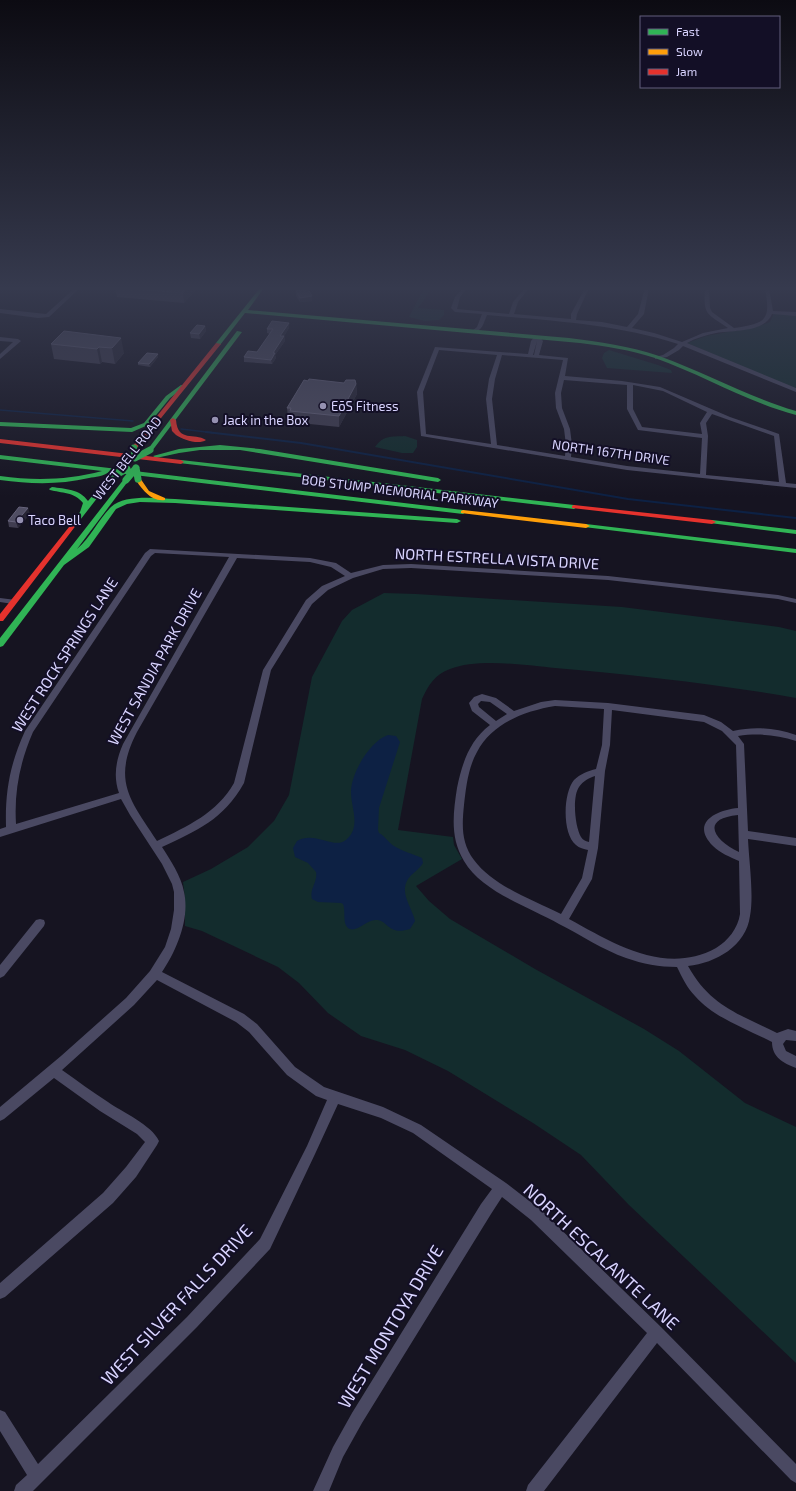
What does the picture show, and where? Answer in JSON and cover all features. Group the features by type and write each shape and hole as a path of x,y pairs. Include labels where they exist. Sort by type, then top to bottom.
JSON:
{"main road":[{"name":"WEST BELL ROAD","path":"0,644 126,480 134,448 206,358"},
{"path":"204,379 204,370 214,358"},
{"name":"WEST BELL ROAD","path":"0,619 110,478 150,450 220,358"},
{"path":"657,358 749,399 796,413"},
{"path":"0,424 124,431 142,427 168,397 183,386"},
{"path":"173,420 172,429 174,433 179,436 232,447 445,481"},
{"path":"85,429 104,433 115,438"},
{"name":"BOB STUMP MEMORIAL PARKWAY","path":"0,441 796,532"},
{"path":"123,446 143,488 152,494 175,501"},
{"path":"4,478 50,483 75,481 168,452 195,446 232,447"},
{"name":"BOB STUMP MEMORIAL PARKWAY","path":"0,457 796,551"},
{"path":"4,478 78,494 85,499 83,513"},
{"path":"499,489 613,506 758,524 796,532"},
{"path":"64,562 86,545 114,508 125,502 140,500 175,501 568,529 607,528"}],"street":[{"name":"NORTH 167TH DRIVE","path":"433,358 420,392 423,435 627,468 796,486"},
{"path":"494,446 495,433 489,407 489,393 499,358"},
{"path":"545,358 566,359 558,393 559,408 567,429 570,445 568,458"},
{"path":"717,358 796,390"},
{"path":"561,378 658,388 676,394 711,411 777,435 783,484"},
{"path":"630,384 630,409 640,430 705,436"},
{"path":"703,476 705,436 703,423 711,411"},
{"name":"WEST ROCK SPRINGS LANE","path":"11,829 10,798 14,769 29,731 148,554 153,551 234,556"},
{"path":"234,556 319,561 339,568 350,576"},
{"name":"WEST SANDIA PARK DRIVE","path":"0,1115 54,1072 141,992 156,974 167,953 179,918 180,894 173,875 131,809 124,795 120,774 122,758 128,742 234,556"},
{"name":"NORTH ESTRELLA VISTA DRIVE","path":"155,846 209,818 226,805 234,794 239,783 263,681 272,659 309,602 325,588 350,576 383,567 411,566 636,581 778,597 796,601"},
{"path":"0,600 13,602"},
{"path":"492,728 475,709 473,703 476,699 480,697 488,698 513,715"},
{"path":"555,703 608,706 705,719 724,727 740,744 746,903 745,920 736,938 724,949 710,956 680,963 655,962 627,954 488,880 471,866 463,850 458,829 466,768 473,750 481,738 492,728 513,715 531,708 555,703"},
{"path":"562,920 587,879 593,848 600,771 606,745 608,706"},
{"path":"732,734 750,730 770,731 796,738 796,743"},
{"path":"593,848 579,842 574,835 572,803 573,789 579,780 588,774 600,771"},
{"path":"0,833 124,795"},
{"path":"742,811 714,817 710,824 712,838 718,844 744,859"},
{"path":"743,834 796,842"},
{"path":"0,973 40,923"},
{"path":"680,963 694,987 702,996 722,1010 778,1039"},
{"name":"NORTH ESCALANTE LANE","path":"156,974 240,1018 253,1028 291,1071 320,1092 334,1098 383,1113 417,1129 501,1188 536,1215 656,1332 796,1475"},
{"path":"796,1036 784,1034 778,1039 777,1047 779,1052 787,1059 796,1062"},
{"path":"0,1292 108,1198 131,1172 153,1141 140,1130 104,1108 54,1072"},
{"name":"WEST SILVER FALLS DRIVE","path":"22,1491 192,1322 265,1244 311,1150 334,1098"},
{"name":"WEST MONTOYA DRIVE","path":"321,1491 338,1452 357,1418 486,1208 501,1188"},
{"path":"534,1491 656,1332"},
{"path":"0,1418 36,1476"}],"green space":[{"path":"602,358 634,358 671,370 672,373 607,368"},
{"path":"721,358 796,358 796,388"},
{"path":"405,436 417,440 417,447 413,453 402,453 375,447 381,440 391,437"},
{"path":"384,593 622,607 779,627 796,631 796,698 676,680 516,664 474,664 445,671 436,677 422,699 398,830 453,837 454,845 462,859 416,886 429,901 450,919 535,969 644,1029 679,1051 745,1103 796,1127 796,1363 629,1205 581,1155 533,1123 448,1071 405,1050 361,1036 328,1013 299,983 278,967 202,931 185,926 185,899 183,882 211,869 248,847 274,821 289,795 312,677 342,621 352,610"}],"water":[{"path":"388,735 396,736 400,742 379,808 378,830 379,833 394,846 422,858 423,863 420,868 408,879 405,890 405,895 415,921 410,929 402,931 397,931 389,927 384,922 376,920 373,920 358,928 351,929 346,926 345,923 343,904 318,902 312,899 311,895 316,879 316,872 308,863 295,857 293,848 297,841 304,838 337,843 347,839 354,828 351,792 354,776 368,751 381,738"}],"building":[{"path":"143,358 155,358 149,364 138,363"},
{"path":"249,358 272,358 271,360"},
{"path":"309,379 344,383 346,380 355,380 356,384 339,416 290,411 291,408 287,408 304,380 308,381"},
{"path":"19,507 28,508 16,522 8,521"}],"waterway":[{"path":"0,410 133,421"},
{"path":"181,429 215,433"},
{"path":"206,432 301,443 628,499 796,518"}],"traffic: fast":[{"path":"150,450 220,358"},
{"path":"657,358 760,401 796,413"},
{"path":"0,424 132,430 146,424 168,397 183,386"},
{"path":"134,448 135,458 150,450"},
{"path":"156,456 200,448 240,448 438,480"},
{"path":"0,457 463,512"},
{"path":"119,467 126,457"},
{"path":"181,462 574,507"},
{"path":"126,480 136,468"},
{"path":"136,468 138,479"},
{"path":"110,478 127,469"},
{"path":"0,478 40,482 93,476 106,472"},
{"path":"75,523 110,478"},
{"path":"0,644 126,480"},
{"path":"52,489 71,492 80,496 86,503 83,513"},
{"path":"64,563 86,545 114,508 125,502 140,500 175,501 457,521"},
{"path":"712,522 796,532"},
{"path":"586,526 796,551"}],"traffic: slow":[{"path":"138,479 147,492 163,499"},
{"path":"463,512 586,526"}],"traffic: jam":[{"path":"134,448 207,358"},
{"path":"173,420 173,426 178,434 187,438 203,440"},
{"path":"0,441 181,462"},
{"path":"574,507 712,522"},
{"path":"0,619 75,523"}],"place":[{"name":"EōS Fitness","path":"323,406"},
{"name":"Jack in the Box","path":"215,420"},
{"name":"Taco Bell","path":"20,520"}]}
